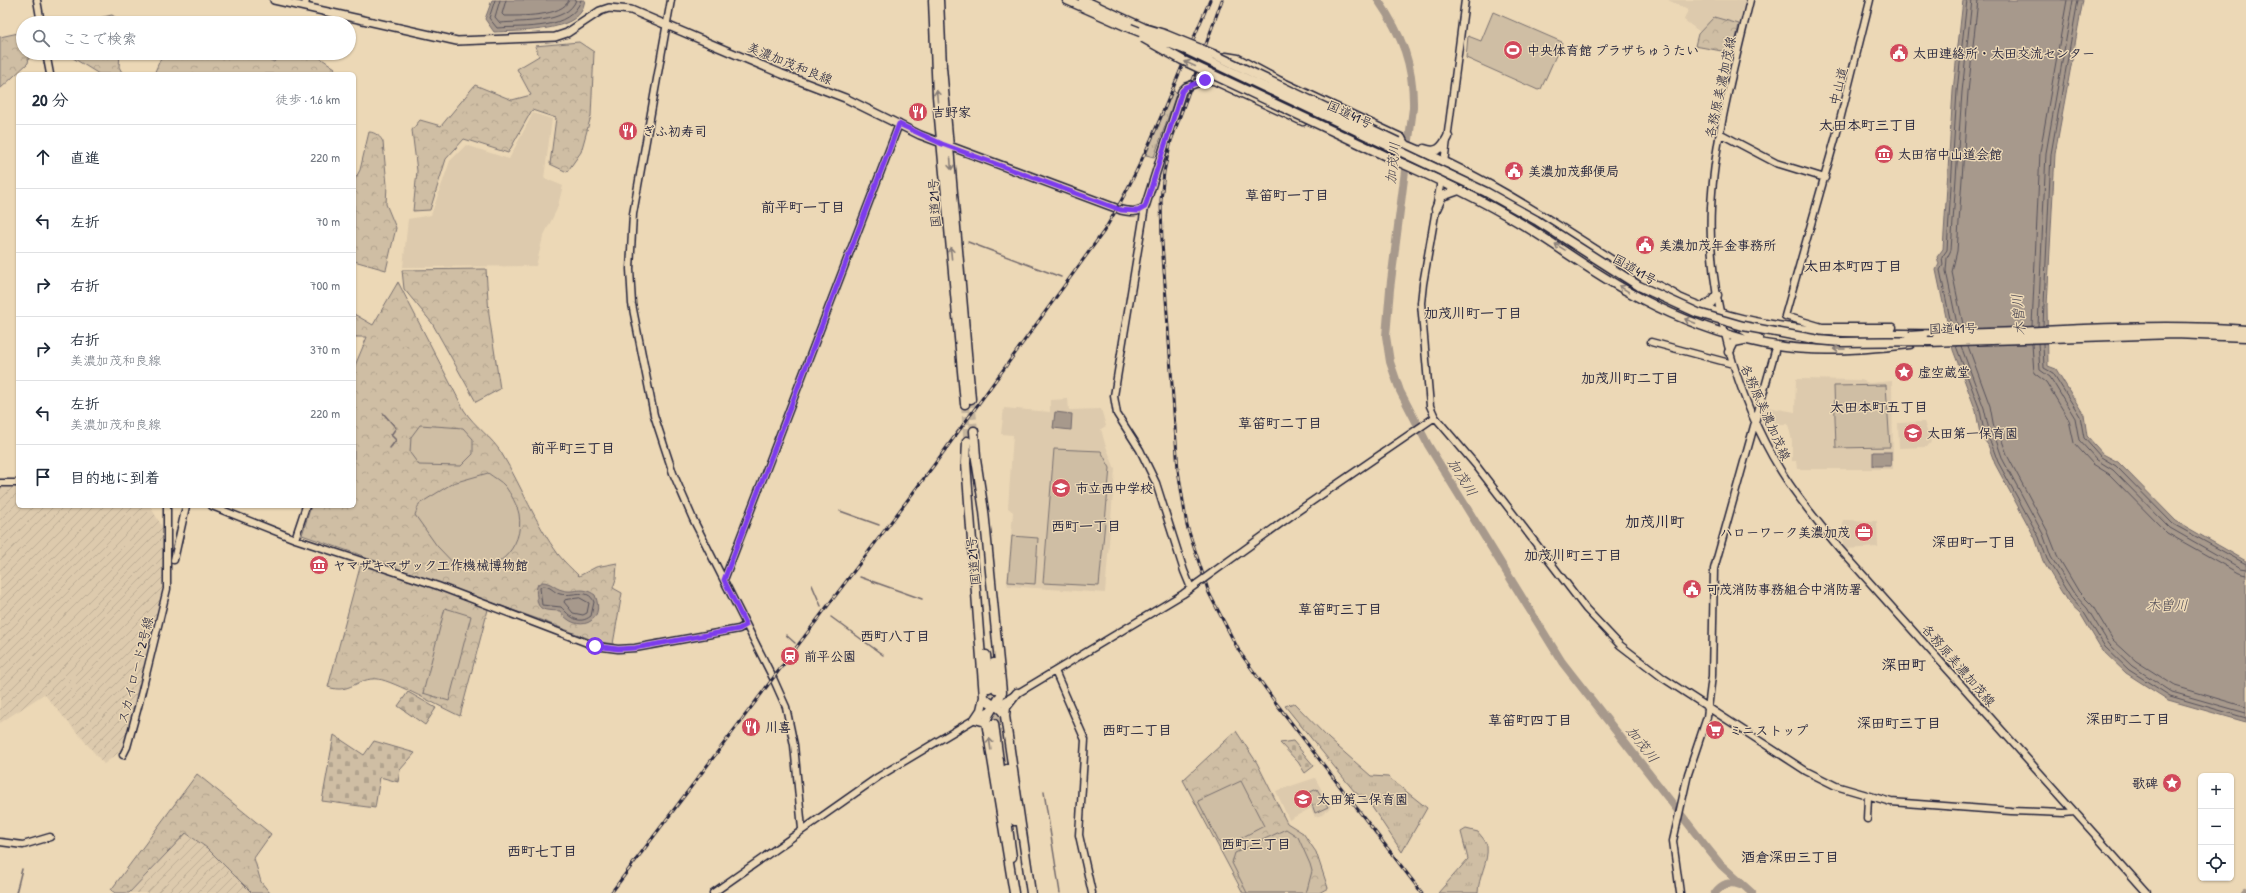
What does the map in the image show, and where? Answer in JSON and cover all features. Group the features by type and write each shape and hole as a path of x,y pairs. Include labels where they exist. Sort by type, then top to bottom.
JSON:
{"highway":[{"name":"国道21号","path":"933,0 936,89 968,402 950,147 942,67 939,0"},
{"name":"国道41号","path":"1067,0 1144,28 1482,187 1532,214 1629,278 1684,305 1737,322 1782,332 1844,338 1924,335 2174,331 2193,334 2246,337"},
{"name":"国道41号","path":"1082,0 1089,7 1130,28 1186,50 1486,192 1531,217 1639,286 1698,313 1743,326 1820,340 1934,341 2228,329 2246,330"},
{"path":"1130,28 1144,39 1182,60 1400,164"},
{"path":"1144,28 1164,34 1213,54 1444,162 1531,209 1633,274 1679,298 1701,307 1721,314 1788,327 1844,334 1924,335"},
{"path":"1205,80 1218,59 1226,57 1238,59 1285,84 1401,138 1407,146 1439,170 1441,180"},
{"path":"1205,80 1214,80 1400,164 1441,180 1557,245 1629,292 1672,314 1746,340 1785,347 1851,349 1934,341"},
{"path":"1407,146 1436,151 1442,148 1448,137"},
{"path":"1444,162 1451,177 1495,209"},
{"path":"1436,210 1442,196 1459,190"},
{"path":"1701,307 1710,304 1717,295"},
{"path":"1679,298 1718,325 1724,332"},
{"path":"1721,314 1752,336 1768,344"},
{"path":"2228,329 2246,326"},
{"path":"2193,334 2199,337 2246,342"},
{"path":"1730,352 1734,342 1738,340 1746,340"},
{"name":"国道21号","path":"969,436 996,690"},
{"path":"969,436 975,452 984,511 996,690 996,706 989,712 996,721 1031,893"},
{"path":"969,436 966,463 984,697 981,710 975,719 996,721"},
{"path":"996,690 1018,693"},
{"path":"1018,693 996,721 1018,893"},
{"path":"984,697 988,702 1000,708 996,721 1014,893"},
{"path":"996,721 1026,893"}],"main road":[{"name":"美濃加茂和良線","path":"274,0 306,3 463,41 555,37 567,33 600,10 609,8 631,10 845,98 942,144 1121,210 1138,211 1145,207"},
{"path":"1145,207 1182,91 1186,87 1205,80"}],"street":[{"path":"37,0 40,16"},
{"path":"671,0 668,26 633,214 630,264 632,304 647,386 662,444 688,508 786,707 794,745 802,829"},
{"path":"1465,0 1448,137 1422,303 1430,406 1436,417 1598,623 1644,664 1806,771 1836,786 1868,797 1916,805 2064,813 2075,812"},
{"name":"各務原美濃加茂線","path":"1750,0 1721,134 1711,208 1717,295 1724,332 1733,364 1756,421 1780,471 1839,548 2147,893"},
{"name":"中山道","path":"1870,0 1825,178 1785,316 1822,328 1894,327"},
{"path":"47,60 50,72"},
{"path":"724,580 899,124"},
{"path":"1721,134 1776,163 1825,178"},
{"path":"1145,207 1117,372 1114,396 1115,405 1117,414 1140,450 1156,483 1179,557 1192,588"},
{"path":"1651,342 1733,364"},
{"path":"1680,893 1673,846 1688,774 1707,718 1712,676 1714,569 1775,351"},
{"path":"713,893 878,777 1192,588 1295,513 1410,433 1436,417"},
{"path":"0,483 16,483"},
{"name":"スカイロード2号線","path":"123,755 127,747 167,589 167,508"},
{"path":"174,560 186,508"},
{"path":"217,508 295,539 402,573 600,647 618,649 635,648 739,629 746,625"},
{"path":"295,539 305,508"},
{"path":"1055,671 1086,740 1079,835 1092,893"},
{"path":"1867,819 1868,797"},
{"path":"0,842 23,845 50,837"}],"shaded area":[{"path":"1668,0 1745,0 1739,24 1714,17 1700,32 1684,20 1688,10"},
{"path":"533,113 552,119 544,178 563,186 557,209 543,237 536,266 403,267 408,219 431,215 450,161 466,145 509,159"},
{"path":"1796,379 1861,380 1869,383 1892,381 1893,469 1797,469 1796,461 1792,461 1792,441 1788,424 1763,424 1762,422 1762,406 1795,412"},
{"name":"市立西中学校","path":"1068,399 1069,410 1101,409 1106,426 1101,429 1115,469 1105,593 1008,586 1007,583 1013,512 1008,508 1013,435 1001,434 1004,408 1050,412 1050,400"},
{"name":"太田第一保育園","path":"1924,422 1931,442 1927,447 1899,448 1898,423"},
{"path":"0,488 16,488 16,508 151,508 164,530 163,588 147,648 136,708 126,742 117,754 104,764 44,694 0,723"},
{"path":"1843,520 1877,521 1878,547 1845,549 1843,546"},
{"name":"太田第二保育園","path":"1315,778 1331,807 1322,815 1315,817 1311,808 1289,820 1276,791"},
{"path":"185,833 207,848 252,893 129,893"}],"green space":[{"name":"中央体育館 プラザちゅうたい","path":"1493,12 1562,42 1541,89 1538,90 1466,58 1468,36 1481,41"},
{"path":"1714,17 1739,24 1734,49 1727,52 1695,46 1698,34"},
{"path":"16,34 16,60 29,60 28,63 18,72 16,72 16,74 0,89 0,37"},
{"path":"579,42 594,52 591,116 581,152 567,172 550,164 556,118 532,110 508,153 464,139 446,159 430,210 413,211 417,171 412,130 420,120 441,126 475,85 512,100 531,95 517,69 539,56 535,46"},
{"path":"76,60 120,60 119,67 122,72 96,72"},
{"path":"160,60 270,60 274,62 276,60 323,60 335,68 332,72 155,72"},
{"path":"1173,91 1177,92 1154,157 1146,155"},
{"path":"369,132 378,135 383,142 387,185 386,204 396,228 386,270 356,262 356,177 360,170"},
{"path":"486,269 489,315 500,389 476,402 432,323 404,289 402,270"},
{"path":"398,282 464,410 502,454 542,530 565,563 579,576 596,567 617,563 616,579 613,588 622,593 613,644 595,641 490,602 460,716 395,684 378,679 371,679 342,689 328,687 363,556 302,535 310,508 356,508 356,363 367,337 356,337 356,315 373,325"},
{"path":"1886,385 1890,447 1836,448 1834,386"},
{"path":"420,425 463,428 473,439 473,454 461,466 419,465 410,453 411,437"},
{"path":"1054,449 1101,451 1110,468 1099,586 1043,583"},
{"path":"488,473 505,486 512,496 519,514 520,527 517,538 512,549 495,565 472,571 460,570 437,546 415,515 419,504 453,483"},
{"path":"1012,536 1038,538 1035,584 1008,582"},
{"path":"445,608 471,616 449,701 423,693"},
{"path":"408,692 436,708 425,725 398,706"},
{"path":"1294,703 1329,739 1371,776 1388,777 1427,808 1402,852 1370,804 1354,791 1285,706"},
{"path":"1236,731 1257,763 1287,823 1303,833 1316,852 1328,888 1319,893 1243,893 1183,780"},
{"path":"334,735 364,755 374,741 415,753 400,770 398,782 380,777 375,808 322,801"},
{"path":"1293,741 1314,766 1305,773 1298,762 1280,743"},
{"path":"197,774 271,834 254,858 261,882 270,893 252,893 207,848 186,833 129,893 115,893 111,890"},
{"path":"1241,781 1264,826 1222,848 1198,801"},
{"path":"1317,789 1328,807 1315,813 1308,793"},
{"path":"1286,829 1298,837 1310,864 1312,871 1307,890 1305,893 1247,893 1232,863 1235,853"},
{"path":"1466,829 1478,832 1485,840 1487,846 1486,858 1478,887 1478,893 1438,893 1468,859 1461,832"}],"water":[{"path":"492,0 585,0 581,12 574,19 554,27 528,31 494,32 485,19"},
{"name":"木曽川","path":"1963,0 2083,0 2055,154 2047,306 2048,366 2056,369 2084,415 2087,436 2103,454 2118,462 2176,521 2246,561 2246,722 2168,700 2126,673 2102,650 2080,613 2067,601 2043,561 2035,538 1995,464 1988,445 1980,434 1976,411 1953,350 1936,270 1939,264 1937,257 1943,249 1953,91"},
{"path":"1055,412 1072,414 1071,430 1053,428"},
{"path":"1873,452 1891,452 1891,466 1873,466"},
{"path":"542,582 548,583 562,590 582,590 590,592 595,595 598,605 597,613 593,619 581,624 574,623 560,611 541,608 537,602 536,590 538,584"}],"waterway":[{"name":"加茂川","path":"1378,0 1394,26 1405,51 1409,64 1413,92 1413,108 1390,289 1386,336 1390,362 1400,391 1428,445 1562,662 1721,865 1752,893"},
{"path":"968,242 1061,277"},
{"path":"383,413 396,428 391,435 396,440 390,448"},
{"path":"840,511 879,525"},
{"path":"860,577 922,599"},
{"path":"812,585 821,606"},
{"path":"831,617 883,655"},
{"path":"786,635 795,643"},
{"path":"1044,792 1060,893"},
{"path":"16,893 22,869"},
{"path":"1715,893 1720,887 1729,883 1740,885"}],"tunnel":[{"path":"971,399 974,431"},
{"path":"965,404 967,436"},
{"path":"989,688 994,724"},
{"path":"998,703 1001,723"}],"railway":[{"path":"611,893 934,465 1104,231 1120,204 1148,147 1210,0"},
{"path":"1222,0 1171,141 1164,172 1161,200 1162,242 1178,470 1187,526 1209,593 1239,651 1276,703 1422,893"}],"place":[{"name":"中央体育館 プラザちゅうたい","path":"1513,50"},
{"name":"太田連絡所・太田交流センター","path":"1899,53"},
{"name":"吉野家","path":"918,112"},
{"name":"ぎふ初寿司","path":"628,131"},
{"name":"太田宿中山道会館","path":"1884,154"},
{"name":"美濃加茂郵便局","path":"1514,171"},
{"name":"美濃加茂年金事務所","path":"1645,245"},
{"name":"虚空蔵堂","path":"1904,372"},
{"name":"太田第一保育園","path":"1913,433"},
{"name":"市立西中学校","path":"1061,488"},
{"name":"ハローワーク美濃加茂","path":"1864,532"},
{"name":"ヤマザキマザック工作機械博物館","path":"319,565"},
{"name":"可茂消防事務組合中消防署","path":"1692,589"},
{"name":"前平公園","path":"790,656"},
{"name":"川喜","path":"751,727"},
{"name":"ミニストップ","path":"1715,730"},
{"name":"歌碑","path":"2172,783"},
{"name":"太田第二保育園","path":"1303,799"}],"district":[{"name":"太田本町三丁目","path":"1868,124"},
{"name":"草笛町一丁目","path":"1287,194"},
{"name":"前平町一丁目","path":"803,206"},
{"name":"太田本町四丁目","path":"1853,265"},
{"name":"加茂川町一丁目","path":"1473,312"},
{"name":"加茂川町二丁目","path":"1630,377"},
{"name":"太田本町五丁目","path":"1879,406"},
{"name":"草笛町二丁目","path":"1280,422"},
{"name":"前平町三丁目","path":"573,447"},
{"name":"加茂川町","path":"1655,521"},
{"name":"西町一丁目","path":"1086,525"},
{"name":"深田町一丁目","path":"1974,541"},
{"name":"加茂川町三丁目","path":"1573,554"},
{"name":"草笛町三丁目","path":"1340,608"},
{"name":"西町八丁目","path":"895,635"},
{"name":"深田町","path":"1904,664"},
{"name":"深田町二丁目","path":"2128,718"},
{"name":"草笛町四丁目","path":"1530,719"},
{"name":"深田町三丁目","path":"1899,722"},
{"name":"西町二丁目","path":"1137,729"},
{"name":"西町三丁目","path":"1256,843"},
{"name":"西町七丁目","path":"542,850"},
{"name":"酒倉深田三丁目","path":"1790,856"}],"route":[{"path":"595,646 618,649 635,648 739,629 746,625 724,580 899,124 942,144 1112,207 1131,212 1138,211 1145,207 1150,186 1178,99 1182,91 1186,87 1205,80"}]}
